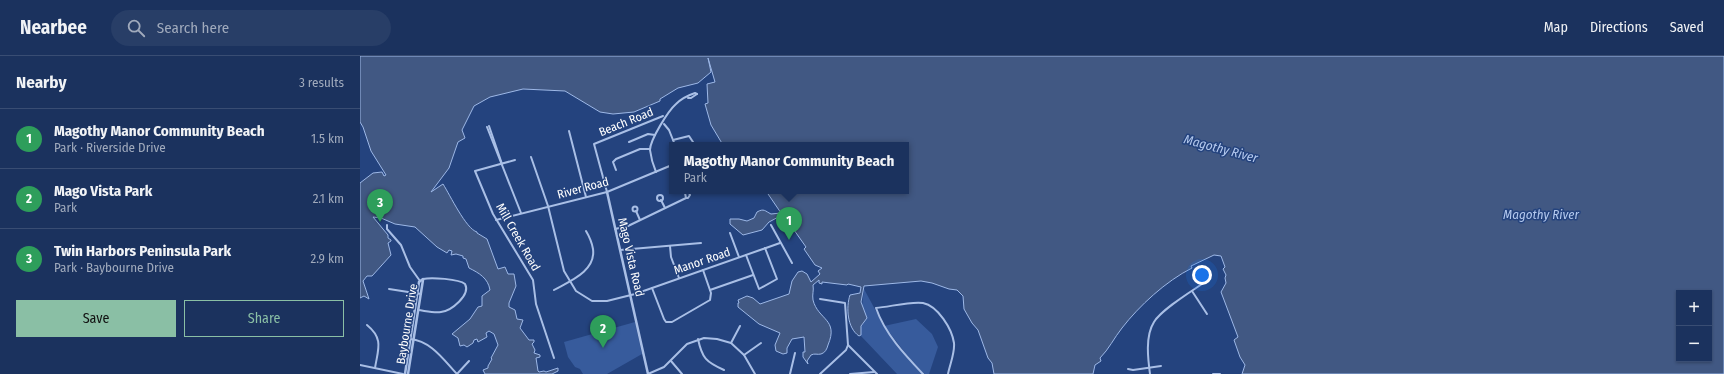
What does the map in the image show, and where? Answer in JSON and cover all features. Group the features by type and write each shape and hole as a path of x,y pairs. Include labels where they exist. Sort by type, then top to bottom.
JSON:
{"street":[{"path":"656,172 650,149 655,135 675,104 686,98"},
{"name":"Beach Road","path":"594,144 663,116"},
{"path":"664,124 668,128 673,140 689,136 693,142"},
{"path":"488,127 521,213"},
{"path":"569,131 586,197"},
{"path":"629,142 648,134 655,135"},
{"name":"Mago Vista Road","path":"594,144 607,192 648,374"},
{"path":"616,170 613,162 616,159 640,149 650,149"},
{"name":"Manor Road","path":"531,157 548,206 564,271 576,290 592,301 606,302 631,296 780,243"},
{"path":"502,164 515,160"},
{"name":"Mill Creek Road","path":"502,164 475,171 496,220 533,280 536,304 554,358"},
{"name":"River Road","path":"496,220 607,192 669,166"},
{"path":"615,229 640,220 686,198"},
{"path":"661,200 665,208"},
{"path":"636,211 640,220"},
{"name":"Baybourne Drive","path":"387,225 387,229 401,245 410,266 422,280 418,310 404,374"},
{"path":"771,225 792,263"},
{"path":"554,290 586,270 592,259 593,247 586,231"},
{"path":"730,233 739,257"},
{"path":"620,250 701,243"},
{"path":"670,246 671,257 679,278"},
{"path":"746,255 759,289 777,279 765,248"},
{"path":"652,288 663,318 668,322 672,322 708,301 711,295 703,270"},
{"path":"710,290 754,275"},
{"path":"418,310 440,312 450,309 465,295 467,289 465,284 460,281 430,278 422,280"},
{"name":"Baybourne Drive","path":"408,374 417,294 422,280"},
{"path":"1150,374 1148,345 1154,322 1171,306 1205,282"},
{"path":"389,289 421,294"},
{"path":"1192,291 1207,314"},
{"path":"820,299 844,303 848,345 846,350 820,374"},
{"path":"923,374 891,337 876,308 920,303 930,305 936,309 947,326 954,344 948,374"},
{"path":"367,325 374,331 378,339 374,368"},
{"path":"731,344 740,326"},
{"path":"648,374 664,367 681,349 698,339 712,338 731,344 744,355 755,374"},
{"path":"412,339 430,345 457,374 469,361"},
{"path":"698,339 705,359 712,365 724,370"},
{"path":"744,355 761,343"},
{"path":"848,345 876,373"},
{"path":"790,374 795,353"},
{"path":"671,361 682,374"},
{"path":"360,366 404,374"},
{"path":"1128,369 1133,370 1161,366"},
{"path":"850,374 876,373"},
{"path":"1213,374 1220,374"}],"shaded area":[{"path":"864,289 884,326 916,319 932,334 938,347 929,374 924,374 889,332 905,355 922,374 897,374 861,336 861,327 867,318 862,306"},
{"path":"635,322 642,354 607,374 583,374 580,369 575,367 568,357 564,342"}],"water":[{"name":"Magothy River","path":"360,56 1724,56 1724,374 1242,374 1245,365 1240,357 1234,340 1238,337 1221,292 1226,283 1226,275 1223,269 1225,267 1221,256 1214,255 1191,266 1192,268 1172,280 1136,311 1100,358 1101,361 1095,365 1093,374 994,374 992,363 988,358 978,330 964,309 963,296 957,290 921,281 864,286 861,302 867,318 861,326 861,335 859,336 852,328 850,323 848,317 848,305 850,295 860,293 861,287 848,284 822,282 822,284 819,283 819,280 813,285 813,300 819,312 829,325 831,336 825,352 811,355 807,361 808,364 803,357 803,352 805,352 804,337 792,339 787,348 787,353 783,354 776,351 775,345 780,333 759,324 738,307 738,300 747,296 753,298 760,304 789,294 792,281 798,272 802,271 807,274 811,282 820,274 818,271 822,268 815,265 804,249 806,247 784,214 769,222 762,230 743,235 730,224 730,219 747,221 754,218 757,212 761,210 771,214 781,213 768,194 909,194 909,142 721,142 711,125 705,104 708,103 707,84 715,82 708,58 711,72 698,83 678,88 660,99 660,101 634,112 613,114 600,112 565,91 523,89 490,97 474,106 462,130 465,138 458,142 449,168 431,192 443,184 458,211 468,225 487,239 498,269 505,267 508,274 514,274 516,286 509,303 509,307 515,310 517,319 523,320 520,328 529,340 534,340 532,344 535,350 534,353 540,355 540,357 536,358 538,371 546,372 558,368 558,371 552,374 485,374 483,370 488,368 492,359 491,358 498,345 494,334 489,331 486,333 487,337 478,342 477,339 474,340 473,343 467,347 464,345 460,346 458,338 452,334 470,319 478,307 482,306 482,296 490,290 485,279 480,274 469,268 466,259 463,258 463,256 456,254 451,255 452,251 449,250 447,253 437,247 415,227 395,224 381,218 373,217 391,240 388,243 391,255 372,276 367,276 363,281 369,299 364,296 360,298 360,183 373,173 382,172 384,176 386,175 371,151 360,122"}],"place":[{"name":"Twin Harbors Peninsula Park","path":"380,222"},
{"name":"Magothy Manor Community Beach","path":"789,240"},
{"name":"Mago Vista Park","path":"603,348"}]}
